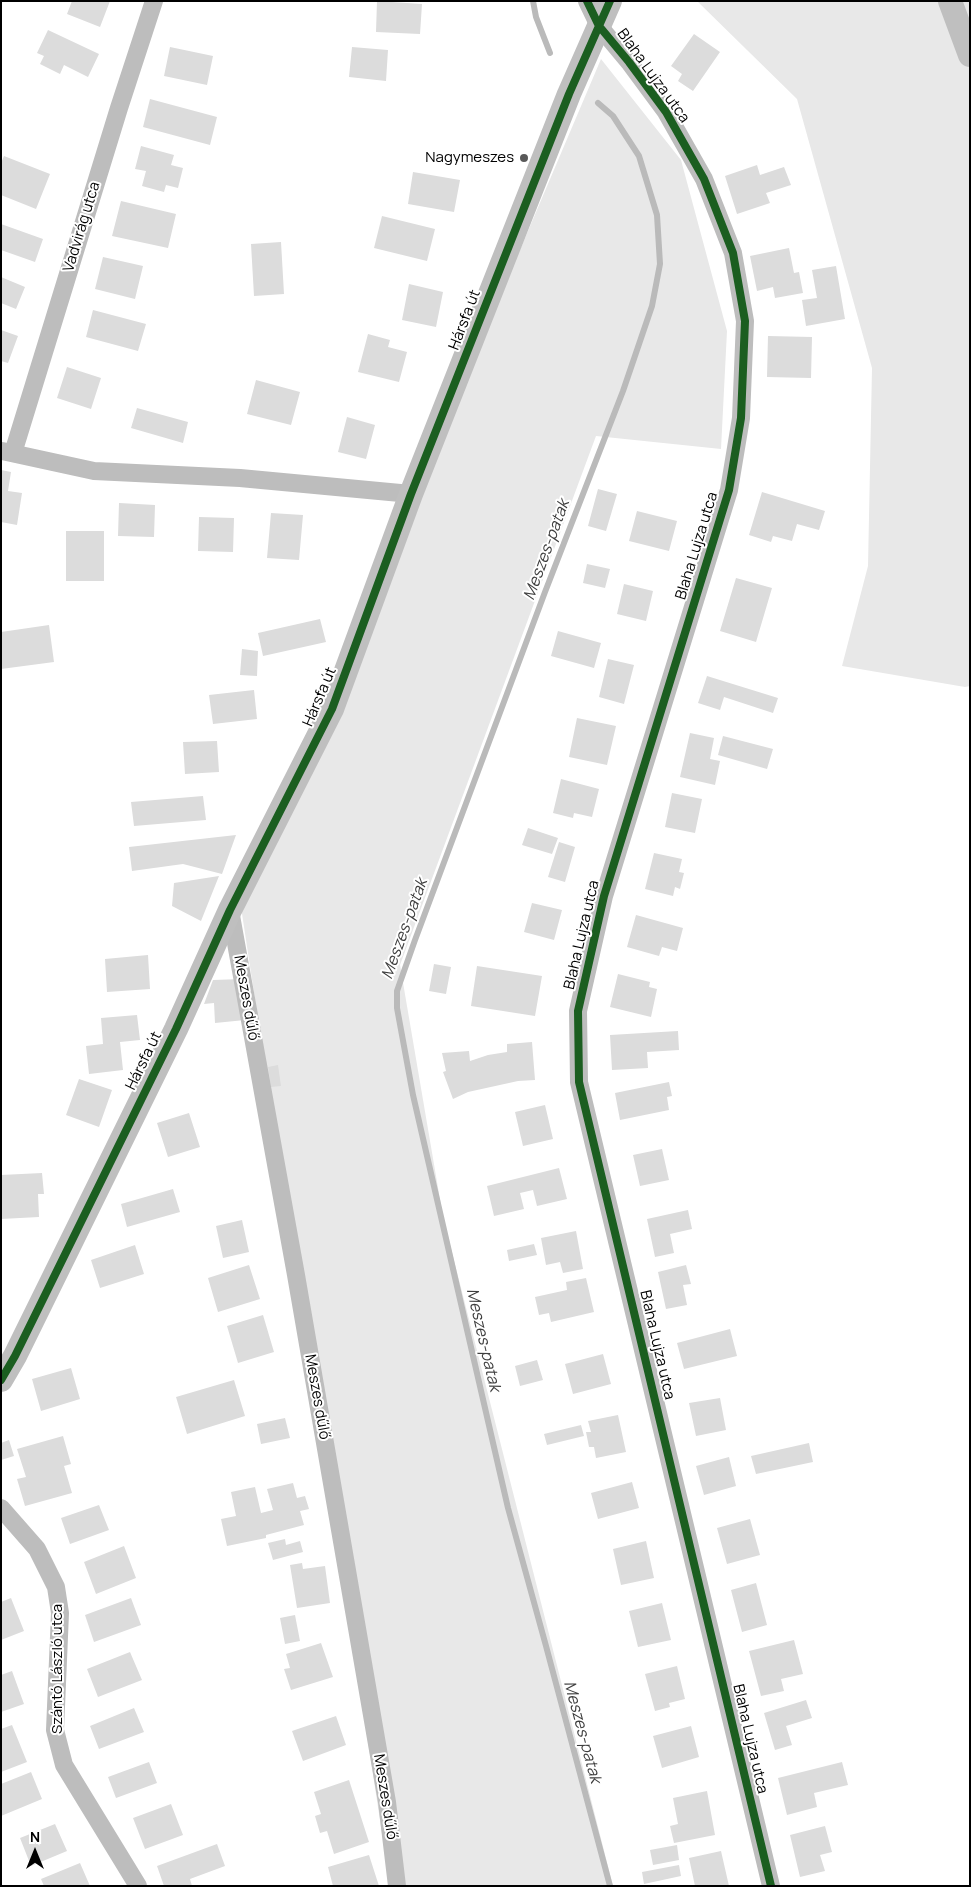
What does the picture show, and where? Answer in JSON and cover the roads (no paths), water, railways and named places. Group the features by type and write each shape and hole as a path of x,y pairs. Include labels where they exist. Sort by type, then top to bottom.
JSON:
{"street":[{"name":"Vadvirág utca","path":"154,1 7,452 94,471 240,478 411,494"},
{"name":"Blaha Lujza utca","path":"587,1 599,26 629,62 666,112 704,179 732,253 745,321 741,418 729,490 604,896 578,1011 579,1082 771,1886"},
{"name":"Hársfa út","path":"1,1380 19,1348 176,1029 230,910 332,709 411,494 569,94 610,1"},
{"path":"950,1 970,55"},
{"name":"Meszes dűlő","path":"230,910 387,1802 397,1886"},
{"name":"Szántó László utca","path":"1,1508 37,1549 56,1587 60,1614 56,1730 64,1765 138,1886"}],"waterway":[{"name":"Meszes-patak","path":"533,1 536,17 550,53"},
{"name":"Meszes-patak","path":"598,103 613,116 639,156 657,215 660,264 652,306 623,391 545,592 415,940 397,991 397,1008 413,1095 508,1508 610,1886"}],"place":[{"name":"Nagymeszes","path":"524,158"}]}
